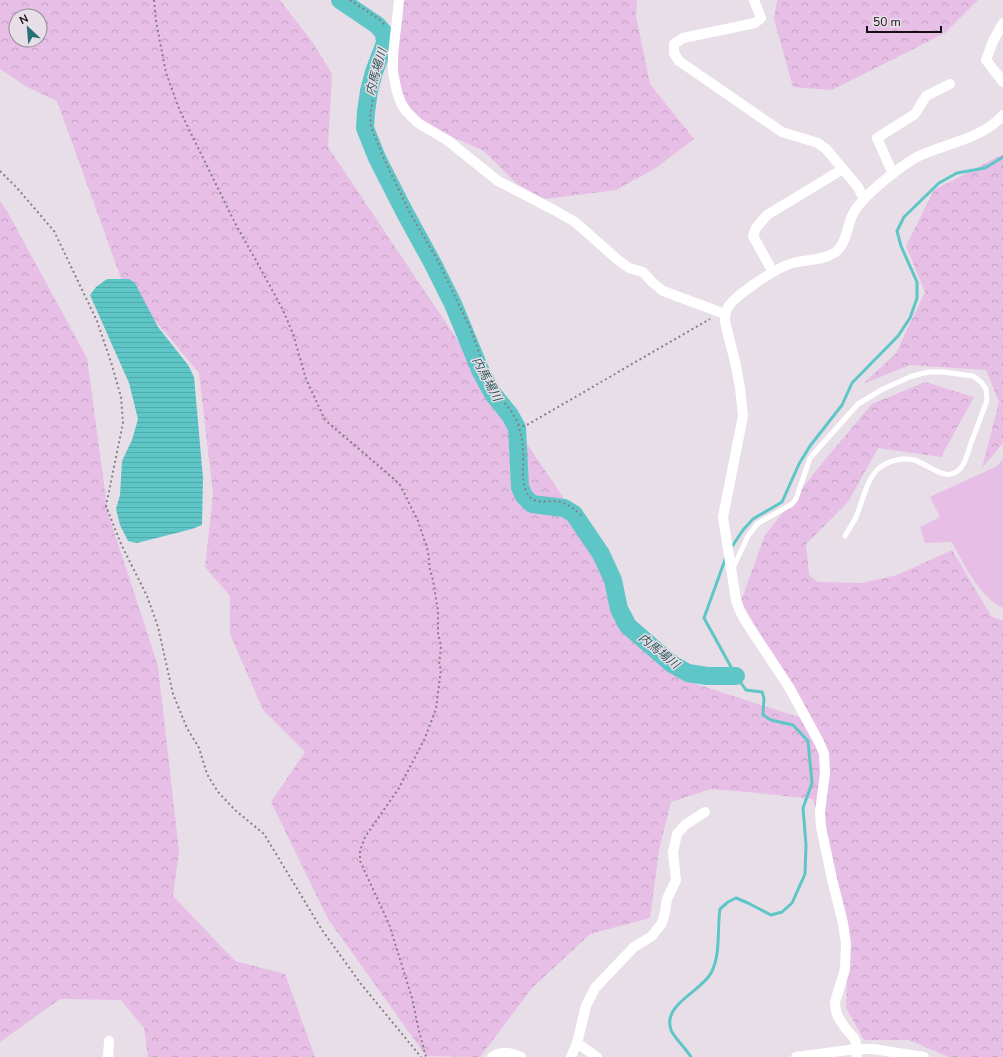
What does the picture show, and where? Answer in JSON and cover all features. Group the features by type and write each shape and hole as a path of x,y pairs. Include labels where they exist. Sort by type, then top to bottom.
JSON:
{"street":[{"path":"399,0 393,56 393,72 401,103 406,111 418,123 447,140 498,181 575,222 618,260 629,268 643,272 663,291 723,313"},
{"path":"754,0 761,18 755,23 683,38 674,44 674,53 679,61 782,132 818,143 826,149 858,186 864,199"},
{"path":"1003,23 993,41 986,60 1003,82"},
{"path":"893,174 877,138 915,114 926,96 950,84"},
{"path":"723,313 737,297 773,272 792,263 825,258 836,252 843,243 852,215 859,204 893,174 918,156 987,129 1003,115"},
{"path":"773,272 753,236 756,228 767,216 843,169"},
{"path":"723,313 740,388 743,416 723,517 726,545 730,560 736,600 740,611 789,687 824,754 825,773 820,812 821,827 843,923 846,944 845,969 835,1002 836,1010 846,1029 854,1038 856,1054"},
{"path":"571,1057 577,1043 586,1006 595,988 634,946 652,936 662,923 667,899 676,880 673,852 677,834 684,825 705,812"},
{"path":"108,1057 109,1041"},
{"path":"577,1043 598,1057"},
{"path":"796,1057 856,1054 873,1049 924,1057"},
{"path":"492,1057 508,1052 521,1057"}],"lane":[{"path":"732,571 748,536 757,524 792,504 796,499 810,458 858,404 883,389 912,376 929,372 943,372 973,376 981,382 986,388 987,400 964,463 957,472 939,474 915,461 906,458 889,462 880,468 868,484 855,519 844,536"}],"path":[{"path":"154,0 156,21 166,73 180,111 235,223 283,310 293,334 306,379 325,420 397,482 418,521 428,551 438,611 438,633 441,646 439,664 441,669 436,709 425,738 399,788 365,837 360,851 360,860 389,924 412,998 426,1057"},
{"path":"350,0 384,23 387,29"},
{"path":"384,57 379,69 375,87 370,116 371,127 400,193 438,261 471,330 489,378 496,392 512,412 518,424 522,440 524,485 529,497 532,500 561,502 571,506 582,516"},
{"path":"0,171 17,188 54,231 97,321 121,397 123,424 106,506 121,544 147,596 158,627 173,694 187,728 199,748 207,774 218,792 235,810 264,834 326,935 361,984 422,1057"},
{"path":"518,424 525,426 723,313"}],"green space":[{"path":"0,0 280,0 313,43 332,74 328,147 593,542 614,598 632,624 696,684 811,721 741,601 765,535 823,462 872,404 925,382 974,397 941,457 878,448 848,502 806,544 809,575 818,582 862,583 897,575 952,550 991,616 1003,621 1003,1057 949,1057 909,1040 864,1040 846,1008 848,952 834,872 813,799 711,789 671,802 659,850 650,918 590,934 532,988 480,1057 426,1056 328,919 271,802 305,752 263,710 230,634 230,596 205,567 213,494 199,373 122,281 57,101 27,87 0,69"},
{"path":"403,0 637,0 636,16 650,84 694,139 656,168 616,190 545,199 517,184 484,151 421,123 399,94 397,51 403,17"},
{"path":"777,0 978,0 945,33 832,90 793,87 774,19"},
{"path":"1003,154 1003,443 982,468 999,402 986,370 910,365 863,384 896,353 925,292 906,246 934,190"},
{"path":"0,201 7,211 87,358 108,513 158,666 179,851 173,896 235,961 285,974 315,1057 148,1057 144,1028 121,1000 60,999 0,1042"},
{"path":"1003,459 1003,608 986,596 979,588 967,570 952,542 925,543 920,527 940,517 930,497 997,466"}],"water":[{"path":"107,279 129,279 135,283 158,327 188,365 194,377 203,478 202,525 137,543 128,541 120,525 116,509 120,495 122,461 132,440 138,419 129,383 90,295 96,287"}],"waterway":[{"name":"内馬場川","path":"340,0 377,25 384,33 385,43 374,72 369,91 365,128 377,158 453,304 481,372 493,394 510,415 517,428 520,487 524,496 532,504 564,508 574,514 601,554 613,580 619,609 628,626 672,664 688,673 707,676 736,676"},
{"path":"731,548 743,530 753,519 782,502 799,464 810,446 842,405 852,383 898,336 910,318 917,298 917,282 901,246 897,231 904,217 939,183 957,173 985,168 1003,157"},
{"path":"691,1057 671,1030 670,1021 672,1013 677,1006 706,980 711,973 716,958 720,909 728,902 736,898 771,915 782,912 792,903 805,874 806,845 803,808 812,783 808,741 793,725 771,720 763,715 764,698 762,692 746,690 736,676 704,618 726,557"}]}
